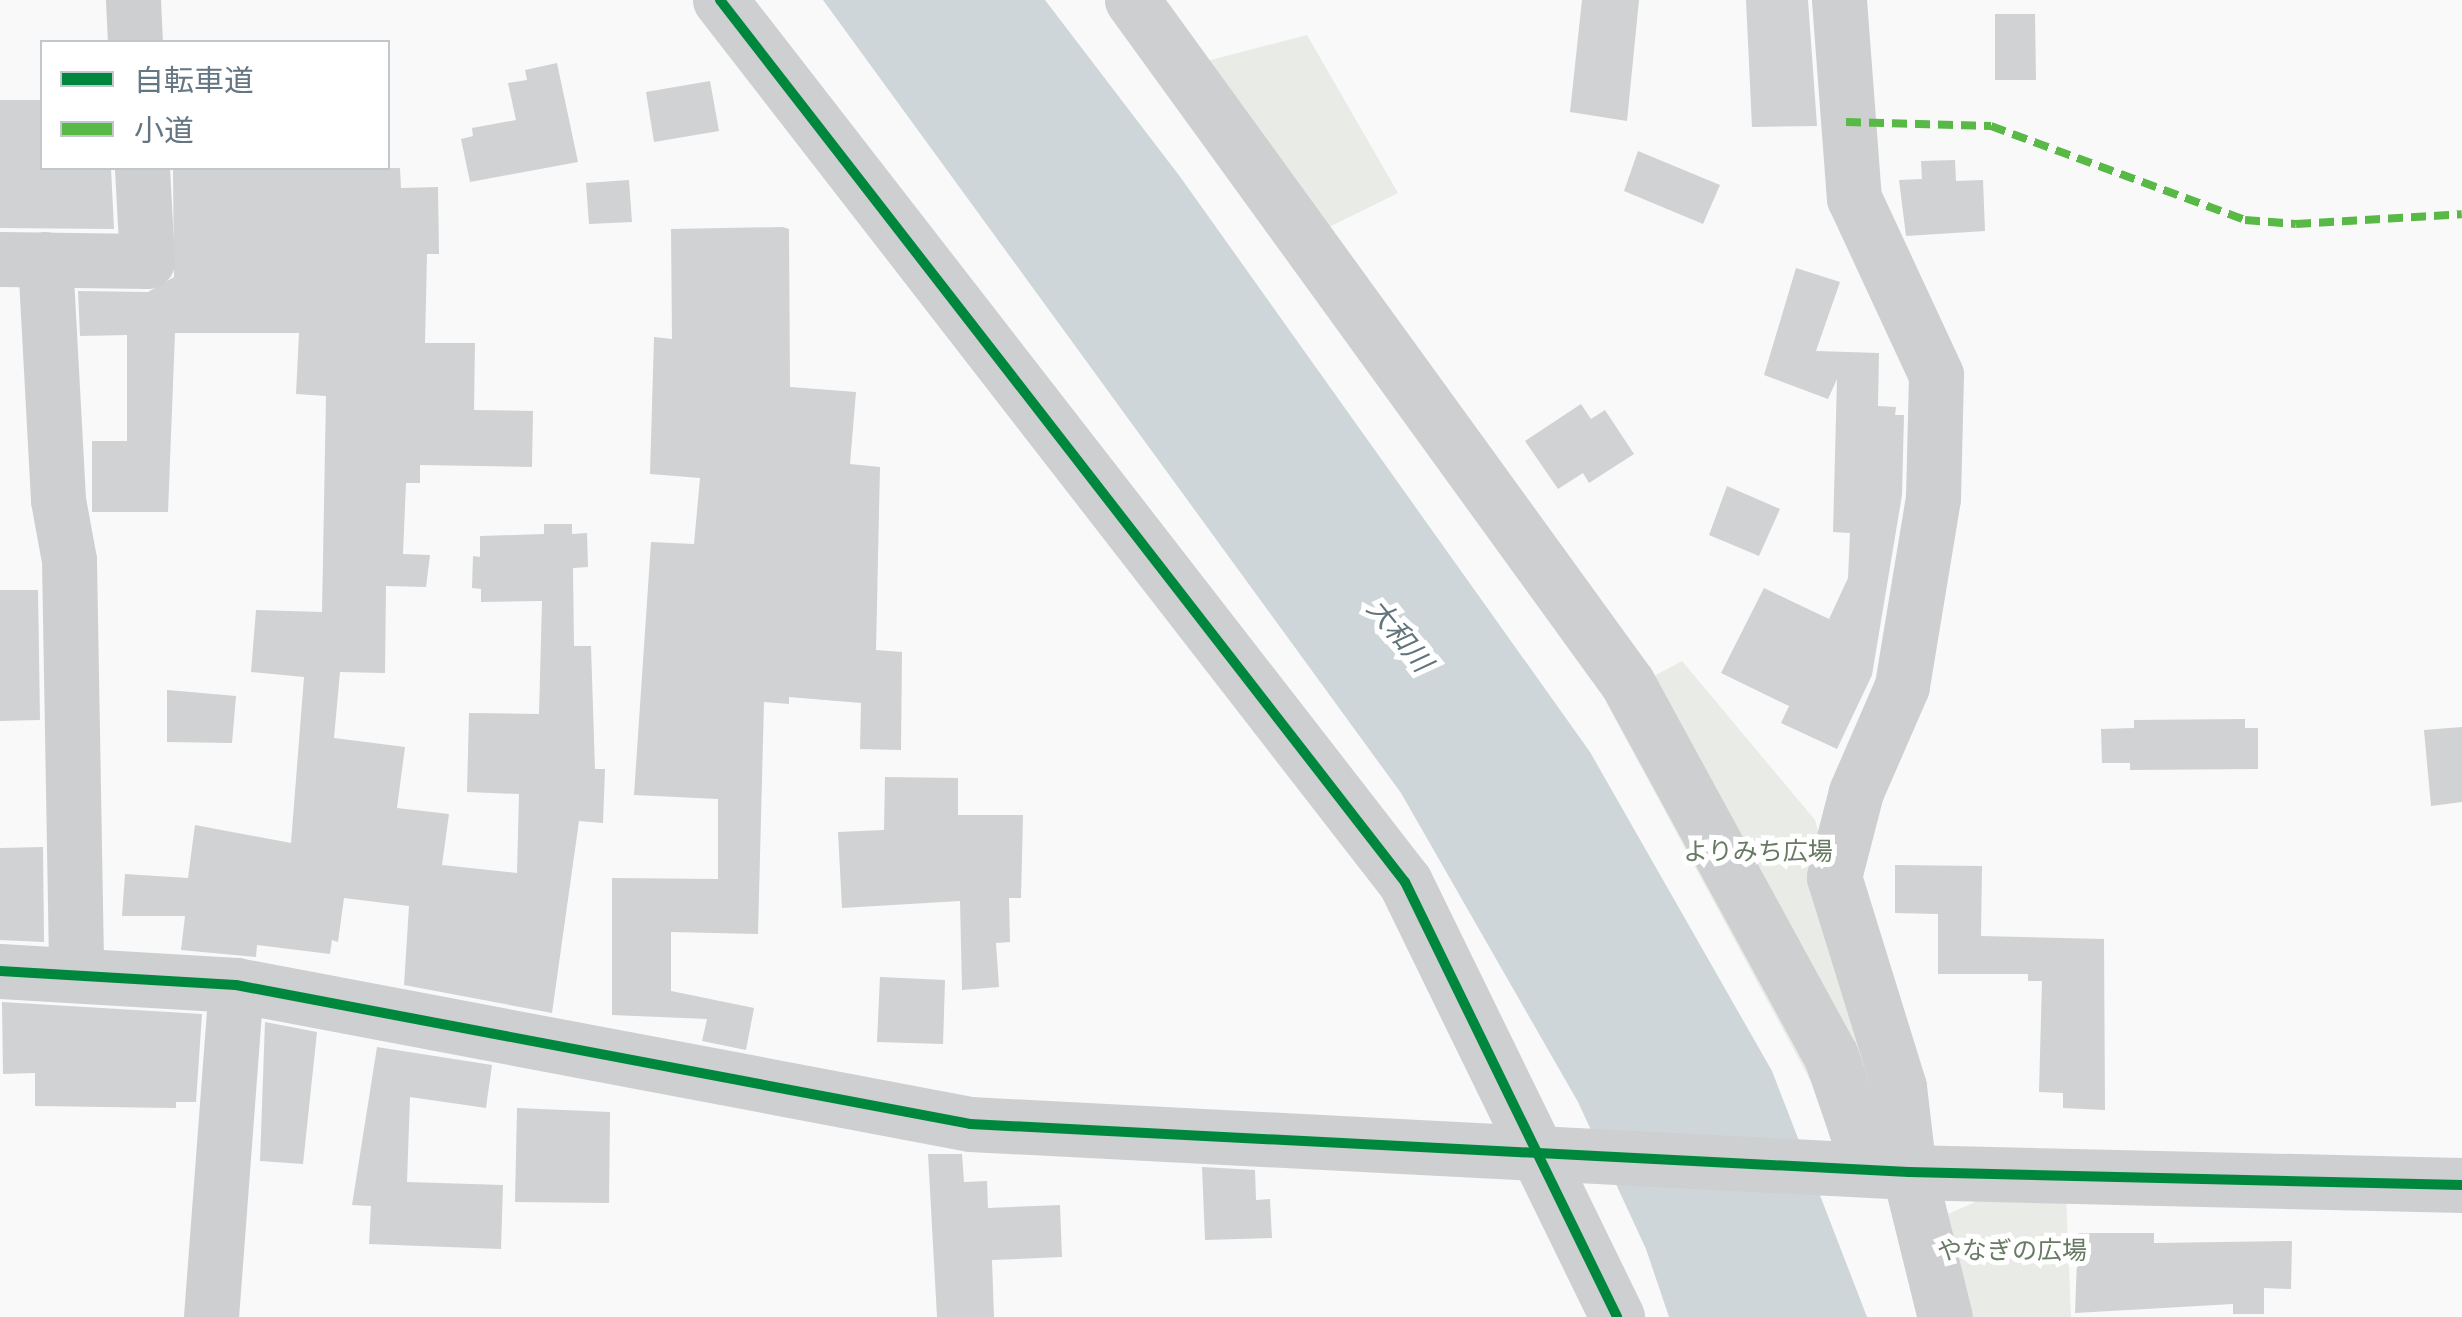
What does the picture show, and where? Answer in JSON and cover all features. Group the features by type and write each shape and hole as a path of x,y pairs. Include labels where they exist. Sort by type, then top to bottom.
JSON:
{"street":[{"path":"133,0 135,40"},
{"path":"720,0 1405,882 1547,1153 1617,1317"},
{"path":"1132,0 1628,684 1831,1056 1856,1129 1888,1170 1945,1317"},
{"path":"1840,0 1854,198 1936,375 1933,498 1902,686 1856,792 1834,877 1899,1087 1888,1170"},
{"path":"76,971 69,560 22,259 147,261 142,170"},
{"path":"0,971 76,971 236,985 970,1124 1888,1170 2462,1185"},
{"path":"210,1317 236,985"}],"green space":[{"path":"1307,35 1398,193 1311,236 1188,66"},
{"name":"よりみち広場","path":"1682,661 1815,820 1880,1060 1873,1070 1816,1091 1606,702"},
{"name":"やなぎの広場","path":"2066,1193 2071,1317 1967,1317 1948,1214 1982,1199"}],"water":[{"name":"大和川","path":"823,0 1045,0 1181,178 1590,752 1772,1071 1867,1317 1669,1317 1646,1249 1578,1102 1401,793"}],"building":[{"path":"1582,0 1639,0 1627,121 1570,112"},
{"path":"1746,0 1808,0 1817,126 1752,127"},
{"path":"1995,14 2035,14 2036,80 1995,80"},
{"path":"557,63 578,162 470,182 461,139 473,136 472,128 516,120 508,83 527,80 525,70"},
{"path":"710,81 719,131 654,142 646,92"},
{"path":"0,100 40,100 40,170 111,170 114,229 0,228"},
{"path":"1638,151 1720,185 1703,224 1624,191"},
{"path":"1955,160 1956,181 1983,180 1985,231 1906,236 1899,180 1922,179 1921,161"},
{"path":"400,168 401,188 438,187 439,254 427,254 425,343 475,343 474,410 533,411 532,467 420,465 420,483 406,483 403,554 430,555 426,587 386,586 385,673 340,672 334,738 405,747 397,808 449,814 442,865 517,873 519,794 467,792 469,713 539,714 542,601 481,602 481,589 472,588 473,556 480,557 480,536 544,534 544,524 572,524 572,534 587,533 588,567 573,568 574,646 591,646 595,769 605,769 603,823 579,821 552,1013 404,985 409,906 344,898 338,942 332,940 330,954 257,945 256,957 181,950 185,916 122,916 125,874 188,878 195,825 291,843 304,677 251,672 256,610 322,612 326,396 296,394 299,333 175,333 168,512 92,512 92,441 127,441 127,335 80,336 78,291 148,292 174,277 173,170"},
{"path":"629,180 632,222 589,224 586,183"},
{"path":"671,229 789,229 790,387 856,392 850,464 880,467 876,650 902,652 901,750 860,749 861,703 789,697 789,704 764,702 758,934 671,932 671,991 754,1008 746,1050 702,1041 707,1019 612,1015 612,878 718,879 718,799 634,795 651,542 694,544 700,478 650,474 654,337 672,339"},
{"path":"1796,268 1840,282 1816,351 1879,353 1878,406 1896,407 1895,415 1904,415 1902,495 1872,675 1837,749 1781,723 1789,706 1721,673 1764,588 1829,619 1848,578 1850,533 1833,532 1837,379 1828,399 1764,375"},
{"path":"1581,404 1591,419 1605,410 1634,454 1589,483 1583,473 1558,489 1525,441"},
{"path":"1727,486 1780,509 1759,556 1709,535"},
{"path":"0,590 38,590 40,720 0,721"},
{"path":"167,690 236,696 232,743 167,742"},
{"path":"2245,719 2245,728 2258,728 2258,769 2130,770 2130,763 2102,763 2101,729 2134,728 2134,720"},
{"path":"2462,727 2462,802 2431,806 2424,730"},
{"path":"885,777 958,778 958,815 1023,815 1021,898 1009,898 1010,942 996,943 999,987 962,990 960,901 842,908 838,832 884,830"},
{"path":"43,847 44,942 0,940 0,848"},
{"path":"1895,865 1982,866 1981,936 2104,939 2105,1110 2063,1108 2063,1093 2039,1092 2042,981 2028,981 2028,974 1938,974 1938,914 1895,913"},
{"path":"880,977 945,980 943,1044 877,1042"},
{"path":"2,1002 202,1014 196,1102 176,1102 176,1108 35,1106 35,1073 3,1074"},
{"path":"265,1022 317,1032 303,1164 260,1161"},
{"path":"377,1047 492,1065 486,1108 410,1097 407,1182 503,1185 501,1249 369,1244 371,1206 352,1205"},
{"path":"517,1108 610,1112 609,1203 515,1202"},
{"path":"928,1154 962,1154 964,1182 987,1181 988,1208 1060,1205 1062,1257 992,1260 994,1317 937,1317"},
{"path":"1202,1167 1255,1170 1256,1200 1270,1199 1272,1238 1205,1240"},
{"path":"2078,1233 2154,1233 2154,1243 2292,1241 2291,1289 2264,1288 2264,1314 2233,1314 2233,1304 2075,1313"}],"marked path":[{"path":"1846,122 1991,126 2245,220 2296,224 2462,214"}],"cycle path":[{"path":"720,0 1405,882 1617,1317"},
{"path":"0,971 236,985 970,1124 1909,1172 2462,1185"}]}
